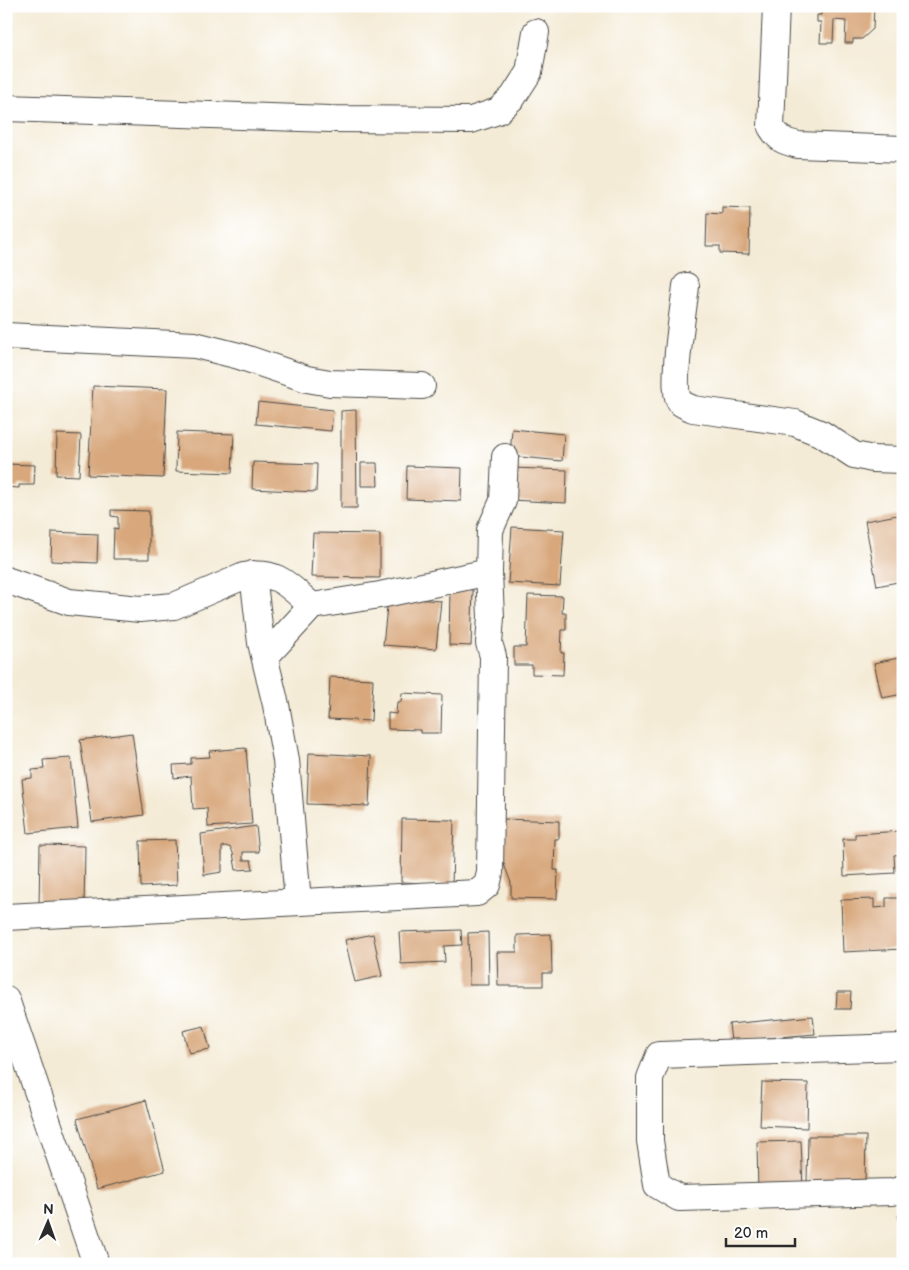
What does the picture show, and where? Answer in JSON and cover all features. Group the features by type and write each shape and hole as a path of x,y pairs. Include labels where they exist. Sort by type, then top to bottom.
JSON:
{"street":[{"path":"776,6 771,127 777,137 785,142 798,145 903,149"},
{"path":"6,108 330,119 471,120 498,110 514,97 529,72 536,32"},
{"path":"686,286 676,371 676,393 680,403 694,409 794,423 822,434 854,455 873,459 903,460"},
{"path":"6,336 195,345 239,356 307,379 330,383 422,386"},
{"path":"6,916 477,892 487,885 490,874 493,656 489,643 491,617 490,530 503,501 505,457"},
{"path":"265,657 312,606 380,595 489,572"},
{"path":"6,580 69,602 140,609 174,606 244,576 253,574 270,575 285,582 312,606"},
{"path":"253,574 261,643 276,705 286,760 298,902"},
{"path":"6,999 96,1264"},
{"path":"903,1047 659,1055 650,1078 650,1141 657,1184 679,1198 892,1192 903,1189"}],"building":[{"path":"821,6 874,7 873,29 862,39 853,39 853,43 845,43 846,21 834,20 833,43 820,43 821,22 817,22 817,15 821,15"},
{"path":"722,207 750,208 749,254 720,253 720,246 706,246 707,213 722,214"},
{"path":"93,386 167,389 163,478 88,475"},
{"path":"258,402 333,410 331,431 256,424"},
{"path":"356,410 357,508 341,508 341,411"},
{"path":"512,429 564,434 562,461 510,456"},
{"path":"177,432 234,434 232,473 176,471"},
{"path":"57,434 81,435 79,476 56,475"},
{"path":"253,462 317,464 316,492 252,489"},
{"path":"361,463 377,463 378,486 361,486"},
{"path":"6,464 35,465 34,485 19,485 19,488 6,487"},
{"path":"407,466 462,468 461,501 406,499"},
{"path":"512,468 567,470 566,503 511,500"},
{"path":"111,510 149,511 149,559 113,559 114,528 118,529 118,517 111,516"},
{"path":"903,514 903,581 877,586 865,521"},
{"path":"512,527 564,530 560,586 508,583"},
{"path":"52,532 98,534 97,563 51,561"},
{"path":"313,533 380,534 380,578 311,577"},
{"path":"450,589 473,590 471,646 449,645"},
{"path":"528,595 563,596 562,613 566,613 566,630 562,630 561,653 564,653 563,675 532,674 532,665 514,665 514,647 526,647"},
{"path":"388,597 441,601 436,649 383,645"},
{"path":"903,657 903,694 882,698 874,663"},
{"path":"330,677 373,679 371,721 328,719"},
{"path":"402,693 442,695 441,733 420,733 420,730 388,729 388,713 396,714 397,702 401,702"},
{"path":"132,733 144,815 92,822 80,740"},
{"path":"246,748 252,824 208,827 207,808 193,809 191,776 174,778 173,765 191,764 191,758 210,757 209,751"},
{"path":"309,753 371,756 369,806 307,804"},
{"path":"71,758 78,828 28,833 22,779 32,778 32,770 44,769 43,760"},
{"path":"402,819 454,820 452,884 401,882"},
{"path":"503,819 559,821 559,839 555,839 554,870 558,870 557,899 511,898 511,883 503,861"},
{"path":"256,826 259,852 243,852 243,860 251,860 253,869 236,870 231,848 226,846 222,847 222,872 204,875 201,834"},
{"path":"902,831 903,854 894,855 895,873 844,876 843,839 855,839 855,834"},
{"path":"175,840 177,885 141,887 140,841"},
{"path":"40,845 85,846 84,910 39,910"},
{"path":"886,898 903,898 903,949 843,952 841,900 874,899 874,908 886,907"},
{"path":"461,930 462,945 444,946 445,962 401,964 399,932"},
{"path":"488,932 489,985 469,985 468,933"},
{"path":"373,934 382,976 355,982 345,940"},
{"path":"551,934 552,973 543,973 543,986 498,986 497,952 517,952 517,935"},
{"path":"837,992 851,992 850,1009 836,1009"},
{"path":"813,1016 815,1034 731,1041 729,1024"},
{"path":"204,1026 210,1049 189,1053 183,1031"},
{"path":"762,1082 808,1083 807,1128 760,1126"},
{"path":"146,1100 165,1171 97,1189 77,1119"},
{"path":"808,1136 866,1136 865,1183 807,1183"},
{"path":"801,1141 803,1189 758,1191 757,1142"},
{"path":"898,1215 903,1215 903,1242 902,1242"}]}
